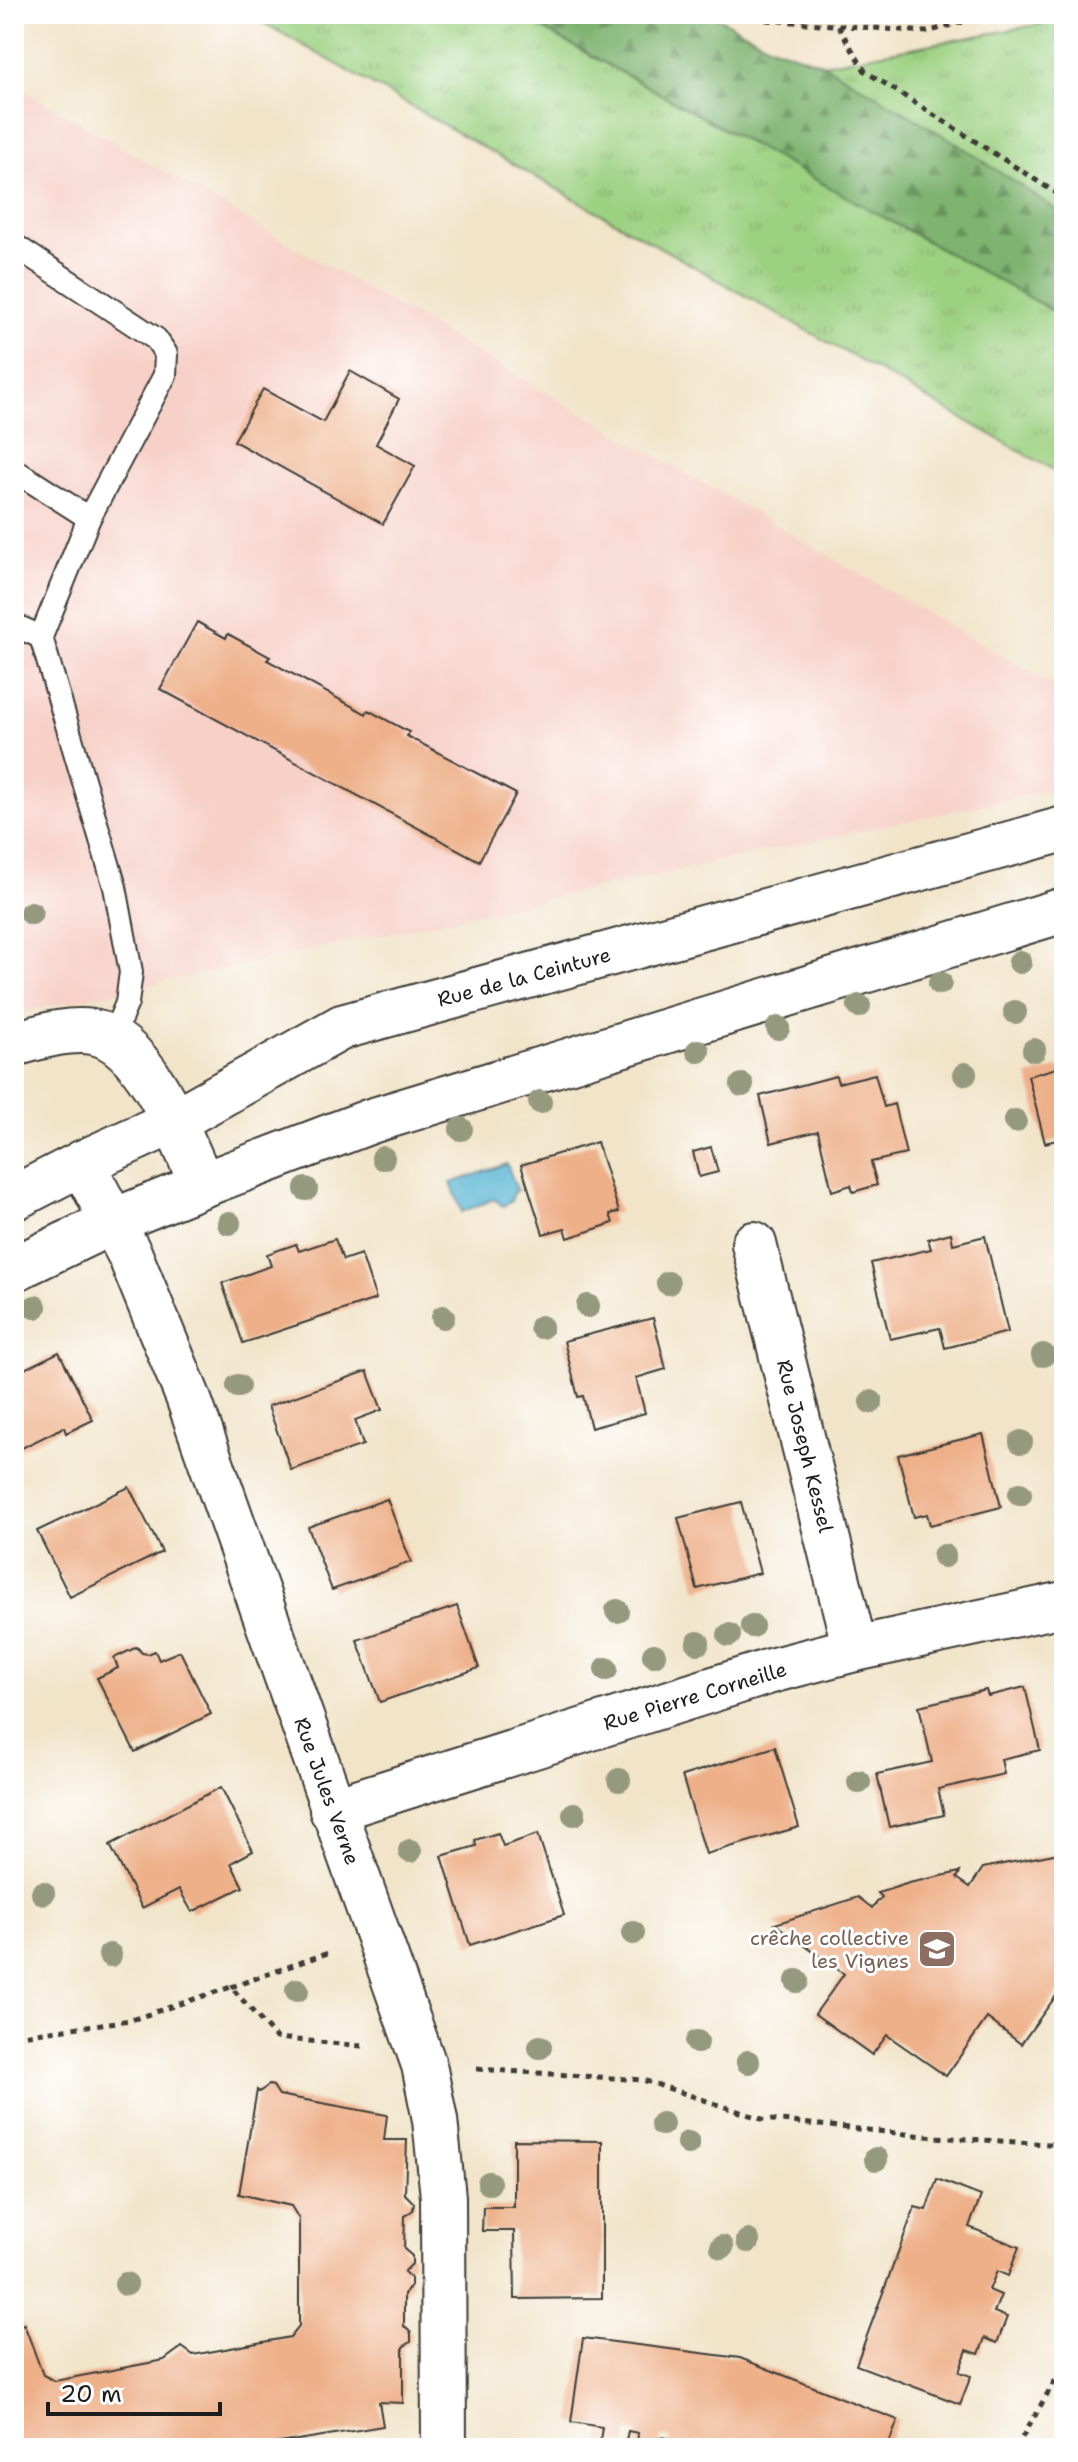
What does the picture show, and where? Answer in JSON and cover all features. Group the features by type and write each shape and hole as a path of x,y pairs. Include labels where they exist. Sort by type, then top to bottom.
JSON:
{"street":[{"name":"Rue de la Ceinture","path":"14,1198 174,1121 342,1027 1064,829"},
{"path":"14,1269 114,1221 371,1121 1064,910"},
{"path":"14,1044 62,1031 93,1032 112,1038 140,1065 174,1121 202,1185"},
{"name":"Rue Jules Verne","path":"82,1163 114,1221 193,1411 424,2065 435,2120 443,2197 444,2448"},
{"name":"Rue Joseph Kessel","path":"754,1244 855,1649"},
{"name":"Rue Pierre Corneille","path":"332,1810 760,1675 855,1649 1064,1604"}],"lane":[{"path":"14,245 156,339 166,354 165,375 89,518 41,637 115,887 131,972 127,1003 112,1038"},
{"path":"14,470 89,518"},
{"path":"14,625 41,637"}],"path":[{"path":"756,14 767,20 927,32 991,14"},
{"path":"838,26 865,71 1064,198"},
{"path":"14,2036 131,2020 380,1934"},
{"path":"231,1987 276,2038 366,2046 424,2065 643,2080 762,2119 935,2137 1064,2145"},
{"path":"1016,2448 1064,2365"}],"shaded area":[{"path":"14,85 1064,692 1064,787 14,1014"}],"green space":[{"path":"248,14 516,14 1064,317 1064,476"},
{"path":"516,14 711,14 770,46 823,64 953,141 1064,215 1064,317"},
{"path":"1064,20 1064,221 823,64"}],"water":[{"path":"507,1164 517,1190 511,1202 503,1206 494,1199 462,1212 451,1183"}],"building":[{"path":"350,371 399,399 376,444 415,466 383,524 234,441 263,389 323,422"},
{"path":"197,622 226,638 228,634 270,657 267,660 366,714 368,710 409,732 407,736 516,794 479,861 160,689"},
{"path":"1064,1066 1064,1138 1045,1143 1028,1076"},
{"path":"875,1074 884,1107 894,1104 906,1154 871,1162 877,1185 853,1192 851,1185 832,1191 818,1131 771,1143 760,1096 836,1076 838,1083"},
{"path":"597,1142 619,1212 610,1214 613,1223 568,1238 565,1228 543,1234 521,1165"},
{"path":"711,1147 718,1172 699,1177 693,1152"},
{"path":"951,1233 953,1244 985,1236 1008,1332 945,1348 940,1328 890,1339 871,1263 931,1249 928,1239"},
{"path":"335,1239 343,1260 361,1254 376,1299 243,1343 222,1283 271,1266 267,1254 296,1244 299,1251"},
{"path":"653,1318 666,1369 636,1378 645,1413 591,1428 583,1396 578,1397 564,1341"},
{"path":"59,1352 93,1420 66,1433 64,1427 14,1452 14,1374"},
{"path":"367,1371 382,1410 355,1420 363,1445 291,1470 268,1406"},
{"path":"983,1434 1001,1507 930,1525 927,1514 914,1517 898,1455"},
{"path":"129,1487 162,1552 70,1597 37,1531"},
{"path":"387,1499 411,1562 332,1590 308,1527"},
{"path":"741,1502 760,1573 697,1589 678,1518"},
{"path":"457,1606 479,1668 380,1702 357,1640"},
{"path":"137,1647 142,1653 155,1651 159,1660 180,1651 211,1714 135,1752 97,1678 118,1668 114,1658"},
{"path":"1025,1687 1040,1750 1001,1759 1004,1774 938,1789 944,1815 889,1827 877,1774 932,1762 919,1706 986,1690 988,1696"},
{"path":"775,1747 799,1827 706,1854 682,1776"},
{"path":"221,1787 253,1851 231,1863 243,1887 192,1912 179,1889 142,1908 110,1845"},
{"path":"498,1833 503,1846 538,1834 564,1915 470,1945 442,1856 476,1846 475,1840"},
{"name":"crêche collective les Vignes","path":"1064,1852 1064,1991 1061,1989 1021,2044 987,2018 946,2076 887,2035 872,2055 815,2014 844,1974 775,1924 858,1897 872,1908 882,1897 878,1893 960,1872 957,1878 970,1887 983,1868"},
{"path":"269,2085 279,2095 387,2115 384,2140 407,2140 405,2194 414,2203 413,2210 405,2216 404,2249 412,2256 412,2264 404,2272 411,2278 411,2286 404,2294 404,2326 411,2333 411,2342 403,2347 403,2403 379,2402 383,2426 274,2444 270,2448 14,2448 14,2327 24,2324 43,2375 55,2381 164,2360 182,2347 193,2355 290,2337 299,2326 299,2219 291,2206 239,2194 257,2090 259,2092"},
{"path":"514,2140 602,2141 602,2298 515,2299 514,2231 482,2231 483,2207 514,2207"},
{"path":"937,2179 981,2196 969,2227 1019,2247 1008,2276 997,2271 989,2290 1001,2295 994,2312 1007,2317 997,2343 985,2338 979,2354 967,2350 959,2372 971,2376 960,2404 856,2365 915,2207 926,2210"},
{"path":"583,2338 740,2358 898,2420 887,2448 726,2448 696,2442 695,2448 670,2448 671,2439 661,2437 660,2448 643,2448 637,2446 638,2433 628,2431 625,2445 600,2441 602,2427 571,2422"}],"place":[{"name":"crêche collective les Vignes","path":"937,1949"}]}
